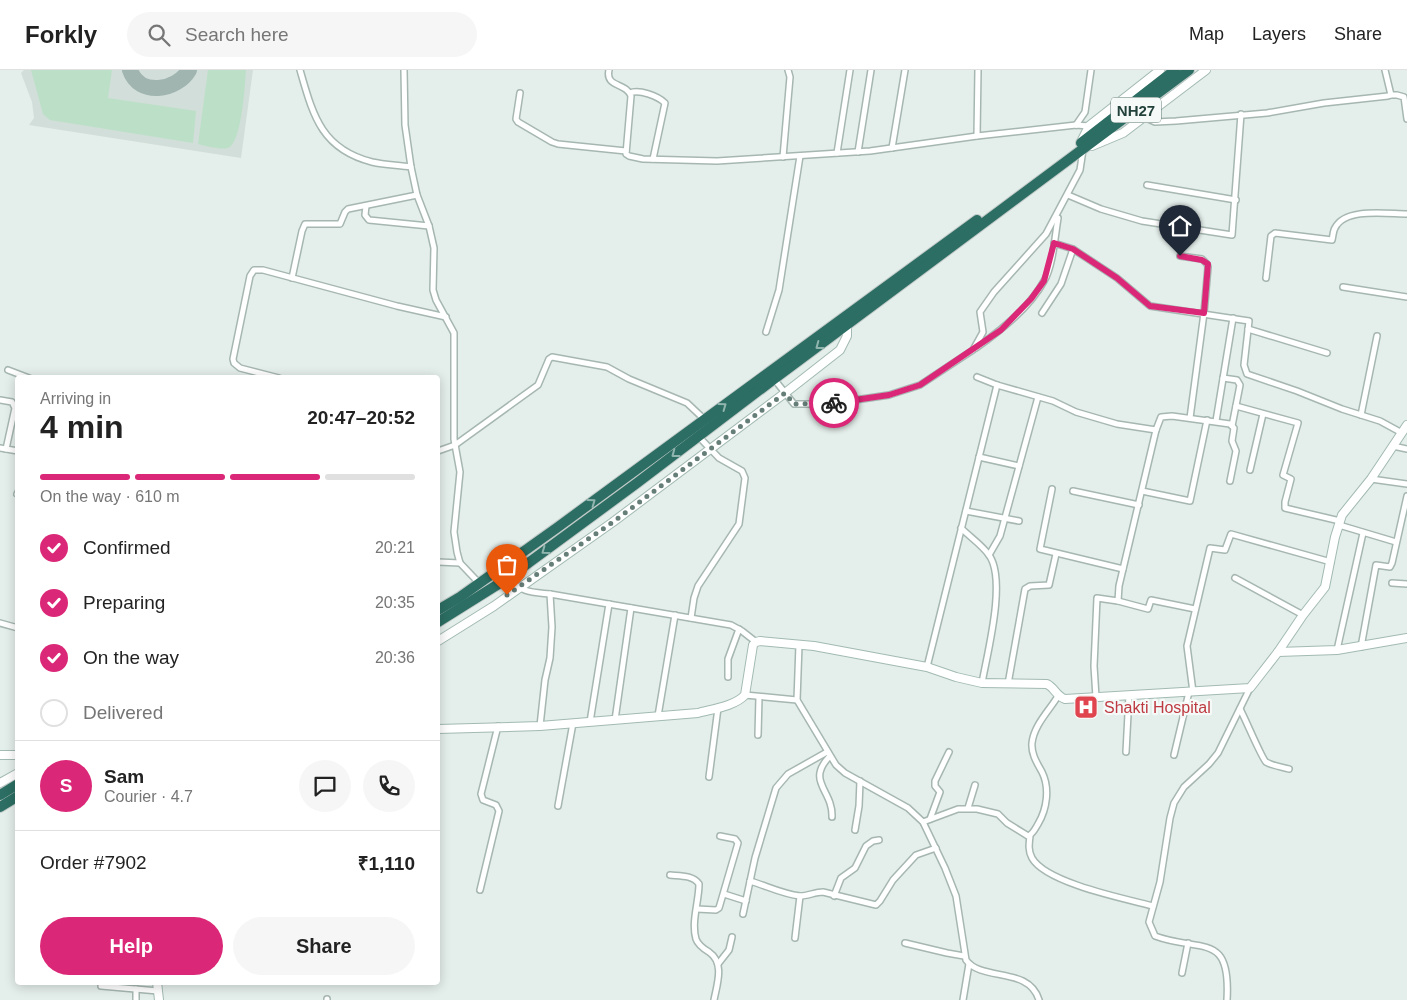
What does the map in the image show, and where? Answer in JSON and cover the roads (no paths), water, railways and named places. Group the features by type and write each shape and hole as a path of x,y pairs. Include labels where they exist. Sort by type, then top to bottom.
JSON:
{"highway":[{"name":"NH27","path":"440,621 508,578 699,436 1081,146 1175,70"},
{"name":"NH27","path":"440,609 480,583 1081,146 1189,70"},
{"path":"0,795 15,786"},
{"path":"0,807 15,798"}],"street":[{"path":"300,70 319,125 332,143 339,148 372,162 411,167"},
{"path":"404,70 404,110 411,167 417,195 429,226 434,248 433,290 436,300 454,332 455,446 460,472 454,532 456,552 460,563 488,591"},
{"path":"609,70 610,81 630,93 638,91 665,103 653,159"},
{"path":"783,157 790,77 788,70"},
{"path":"837,153 850,70"},
{"path":"858,152 871,70"},
{"path":"892,148 905,70"},
{"path":"977,136 978,70"},
{"path":"1076,125 1085,112 1091,70"},
{"path":"973,350 983,332 980,312 994,292 1046,234 1068,195 1080,170 1081,146 1089,126 1160,70"},
{"path":"1081,146 1123,133 1206,70"},
{"path":"1386,70 1391,95"},
{"path":"520,93 516,119 552,142 626,151"},
{"path":"630,93 626,151 629,156 653,159 717,161 858,152 977,136 1076,125 1089,126"},
{"path":"1144,117 1155,122 1267,113 1324,103 1397,95 1404,97 1407,119"},
{"path":"1068,195 1102,209 1142,221 1232,235 1241,114"},
{"path":"766,332 778,290 800,156"},
{"path":"1147,185 1236,200"},
{"path":"292,278 305,224 340,224 343,221 345,212 348,210 417,195"},
{"path":"366,206 365,215 369,220 429,226"},
{"path":"1266,278 1271,236 1275,233 1332,240 1335,227 1342,219 1356,213 1407,214"},
{"path":"774,379 794,404 828,404 889,395 920,385 1001,330 1031,299 1044,281 1054,243 1058,214"},
{"path":"1054,243 1073,249 1117,278 1150,306 1249,320 1244,365 1247,374 1380,421 1402,433"},
{"path":"1042,313 1061,284 1073,249"},
{"path":"1180,256 1202,260 1208,264 1204,313 1190,418"},
{"path":"268,375 236,366 233,359 251,272 257,269 446,317"},
{"path":"1343,287 1407,297"},
{"path":"1216,421 1233,318"},
{"path":"440,640 540,574 785,393 840,350 847,336 847,325"},
{"path":"1248,329 1326,353"},
{"path":"1361,415 1377,336"},
{"path":"440,450 455,446 538,385 549,359 552,357 607,367 628,379 687,403 704,419"},
{"path":"8,370 21,375"},
{"path":"977,377 1117,424 1156,430"},
{"path":"1223,378 1237,380 1240,385 1232,426 1234,428 1232,440 1236,451 1230,481"},
{"path":"927,667 997,385"},
{"path":"989,555 1000,536 1038,397"},
{"path":"0,400 12,402 15,408 3,448"},
{"path":"1236,406 1298,423 1283,475 1291,479 1284,502 1285,508 1396,542"},
{"path":"1250,470 1263,414"},
{"path":"1118,601 1123,569 1160,417 1172,416 1216,421 1232,426"},
{"path":"1142,491 1190,501 1207,420"},
{"path":"1227,1000 1226,973 1222,956 1216,951 1158,937 1153,934 1149,922 1160,882 1174,803 1184,787 1214,759 1250,688 1278,652 1303,615 1326,587 1342,515 1371,479 1407,425"},
{"path":"691,618 698,586 739,524 745,478 742,471 719,458 699,436"},
{"path":"1394,446 1407,449"},
{"path":"979,457 1019,466"},
{"path":"1371,479 1407,484"},
{"path":"1052,489 1040,549 1123,569"},
{"path":"1073,492 1139,504"},
{"path":"1361,646 1376,565 1390,567 1392,563 1407,496"},
{"path":"966,511 1020,522"},
{"path":"961,528 989,555 994,564 996,601 982,683"},
{"path":"1337,650 1364,533"},
{"path":"1174,755 1191,692 1187,646 1210,548 1225,550 1231,534 1331,562"},
{"path":"1008,684 1026,589 1030,586 1049,585 1056,554"},
{"path":"440,562 460,563"},
{"path":"508,578 518,588 529,592 731,625 756,642 814,646 927,667 956,677 982,683 1047,684 1051,686 1058,696 1065,699 1250,688"},
{"path":"1235,578 1303,615"},
{"path":"1392,583 1407,584"},
{"path":"540,726 552,635 550,594"},
{"path":"1096,697 1094,666 1097,598 1148,609 1151,600 1195,608"},
{"path":"590,722 609,604"},
{"path":"615,720 631,608"},
{"path":"658,716 675,615"},
{"path":"0,623 15,628"},
{"path":"728,677 728,659 739,629"},
{"path":"1278,652 1337,650 1407,638"},
{"path":"440,729 540,726 698,713 718,708 740,700 745,695 752,648 756,642"},
{"path":"799,645 797,700 828,755 840,769 908,808 923,822 936,848 956,896 964,956 968,964 963,1000"},
{"path":"745,695 797,700"},
{"path":"1126,752 1130,695"},
{"path":"1058,696 1035,731 1033,738 1032,749 1045,779 1047,798 1040,820 1030,836 1030,852 1036,864 1042,869 1068,882 1153,906"},
{"path":"758,735 759,697"},
{"path":"709,777 718,708"},
{"path":"1240,709 1256,740 1261,757 1267,762 1289,769"},
{"path":"558,806 573,723"},
{"path":"480,890 499,811 496,805 483,800 480,794 498,726"},
{"path":"930,819 940,792 935,786 935,781 949,752"},
{"path":"0,755 15,755"},
{"path":"828,755 821,768 819,779 831,805 832,817"},
{"path":"743,914 755,858 776,788 788,774 828,755"},
{"path":"0,784 15,775"},
{"path":"855,830 859,806 860,781"},
{"path":"968,808 975,785"},
{"path":"923,822 958,809 968,808 998,814 1006,823 1030,836"},
{"path":"697,909 718,910 724,894 738,843 735,839 720,836"},
{"path":"834,896 842,878 855,868 866,846 879,840"},
{"path":"750,881 776,891 800,896 816,892 879,904 893,880 916,855 920,852 936,848"},
{"path":"670,875 690,877 698,881 699,888 695,922 696,938 702,947 713,955 718,964 714,1000"},
{"path":"724,894 746,901"},
{"path":"795,938 800,896"},
{"path":"718,964 729,950 732,937"},
{"path":"905,943 964,956"},
{"path":"1182,973 1188,943"},
{"path":"968,964 1026,982 1032,986 1039,1000"},
{"path":"102,986 136,989 158,987 159,1000"},
{"path":"136,989 136,1000"}],"place":[{"name":"Shakti Hospital","path":"1086,707"}]}
